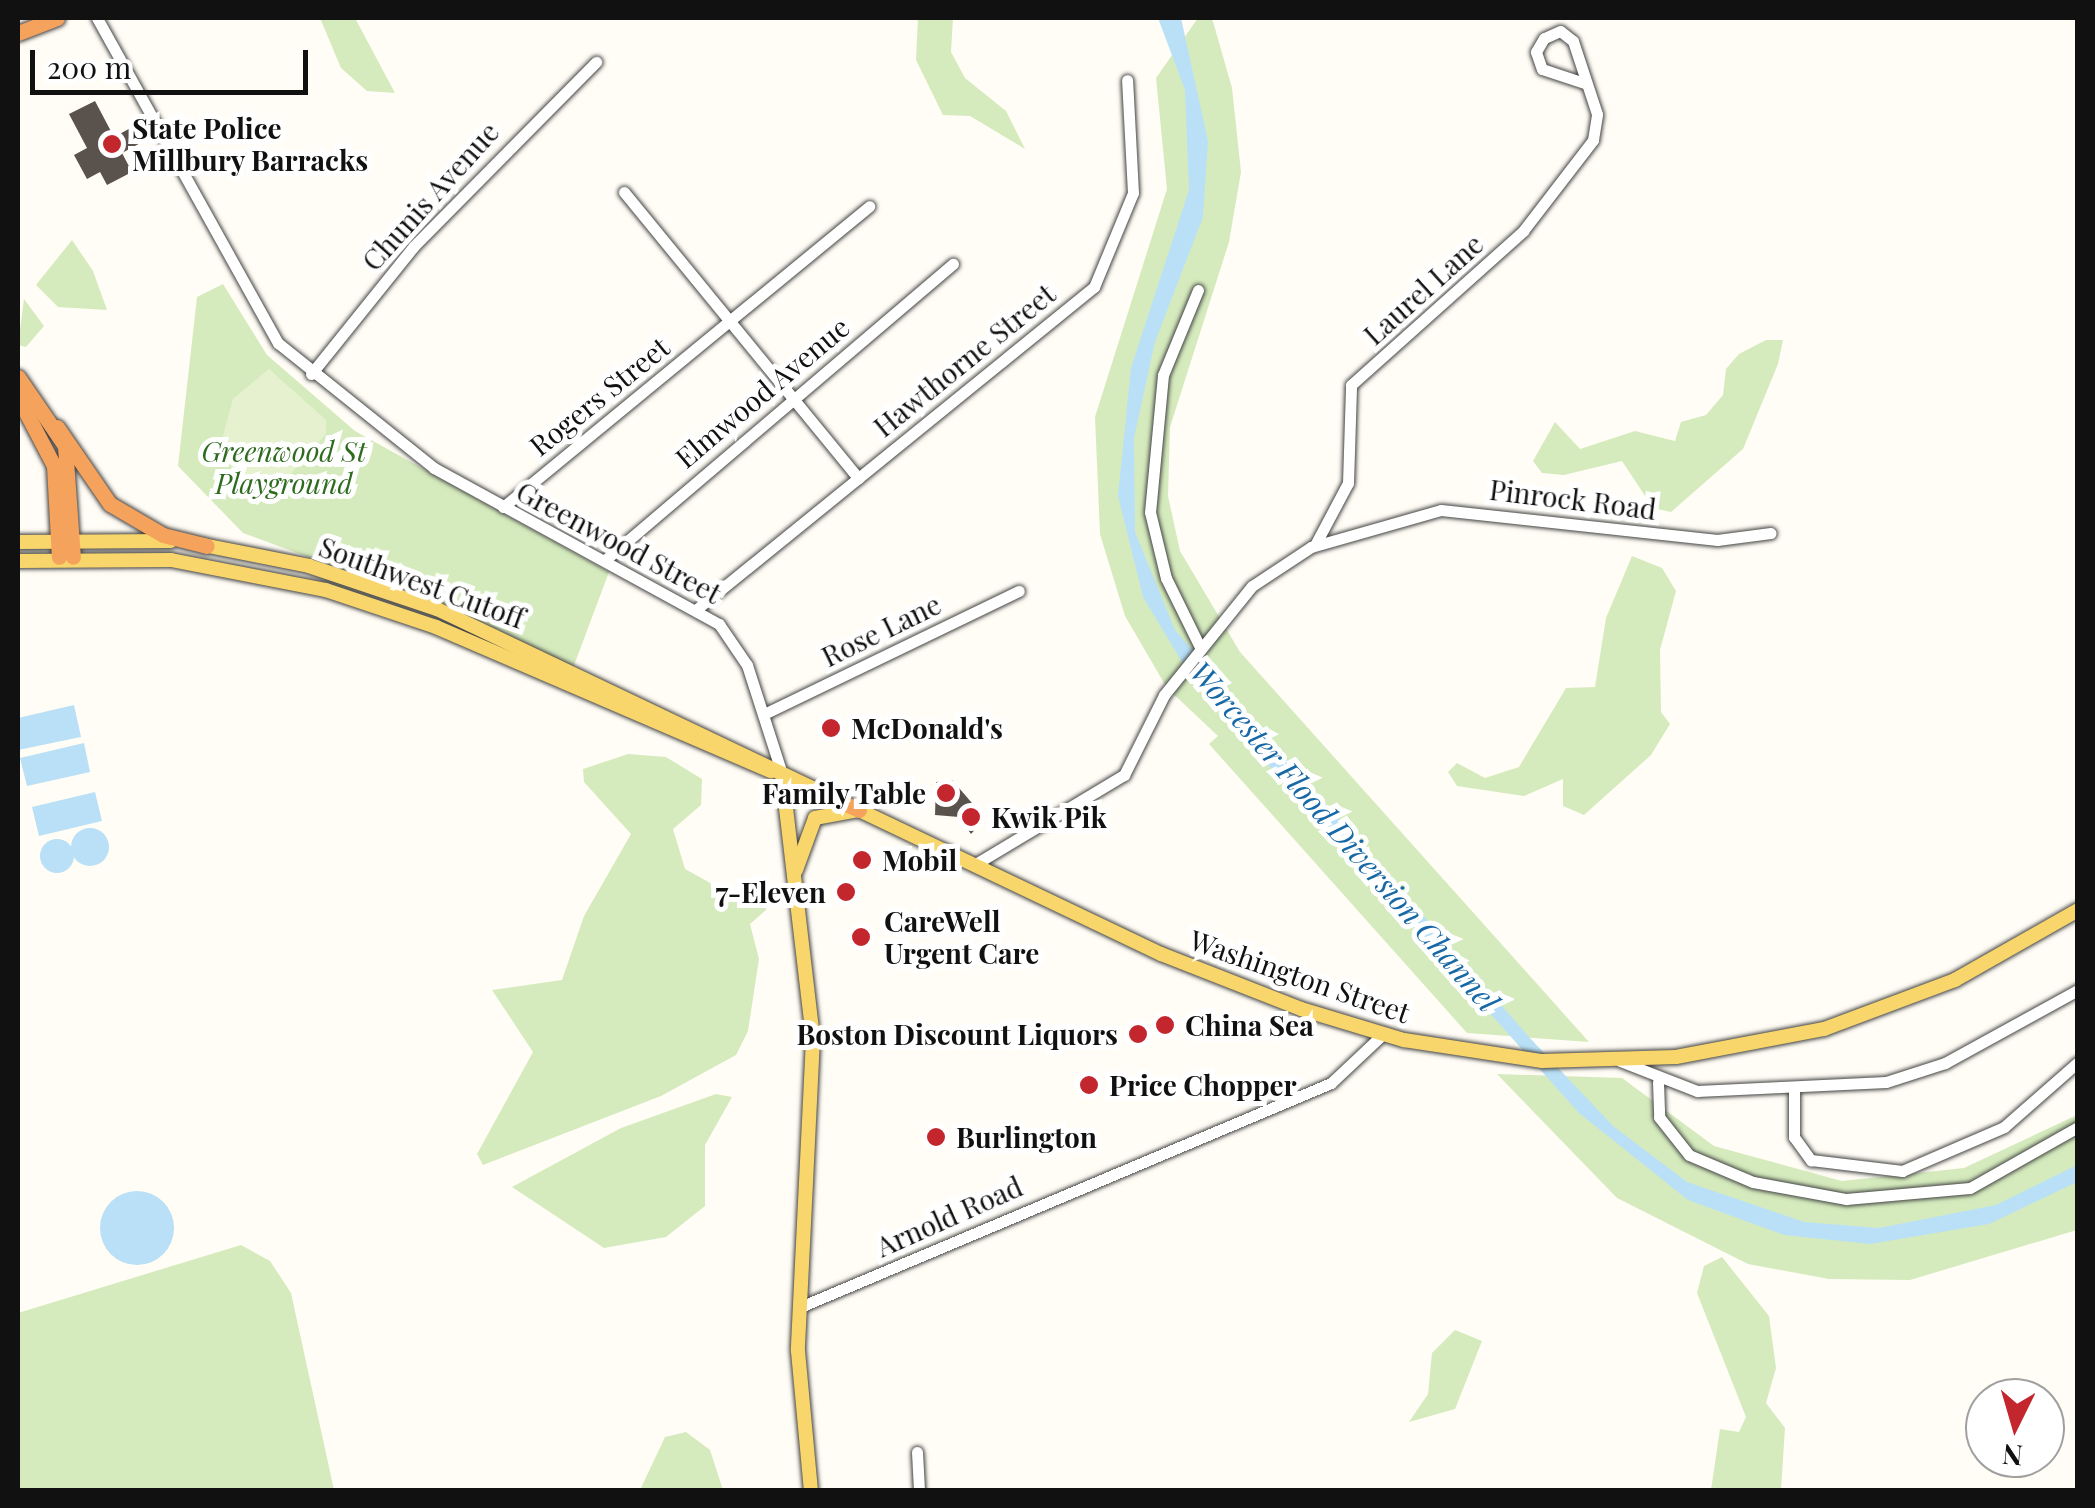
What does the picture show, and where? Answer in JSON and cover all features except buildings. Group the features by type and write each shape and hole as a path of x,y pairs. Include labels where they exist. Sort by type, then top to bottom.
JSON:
{"highway":[{"path":"18,22 36,18"},
{"path":"18,32 57,18"},
{"path":"18,377 110,504 163,536 207,546"},
{"path":"18,397 48,444 65,539"},
{"path":"57,427 66,557"}],"main road":[{"name":"Southwest Cutoff","path":"18,542 65,539 207,546 309,566 437,608 1137,943"},
{"name":"Southwest Cutoff","path":"18,561 66,557 203,564 326,590 782,774"},
{"name":"Greenwood Street","path":"782,774 796,870 813,1046 800,1307 811,1490"},
{"path":"796,870 815,818 854,807"},
{"name":"Washington Street","path":"1137,943 1382,1035 1516,1059 1613,1061 1846,1023 1955,980 2078,910"}],"street":[{"name":"Greenwood Street","path":"97,18 256,314 311,374 503,508 698,608 737,647 764,714 782,774"},
{"name":"Laurel Lane","path":"1314,546 1348,483 1351,385 1453,301 1586,152 1598,120 1570,36 1544,38 1536,52 1542,69 1584,83"},
{"name":"Chunis Avenue","path":"311,374 414,246 596,62"},
{"name":"Hawthorne Street","path":"698,608 1097,282 1133,193 1127,80"},
{"path":"624,192 791,402 858,478"},
{"name":"Rogers Street","path":"503,508 869,206"},
{"name":"Elmwood Avenue","path":"605,560 953,264"},
{"path":"1198,290 1163,375 1150,512 1166,578 1200,651"},
{"name":"Pinrock Road","path":"974,864 1124,775 1182,673 1266,570 1314,546 1440,510 1724,540 1771,533"},
{"name":"Rose Lane","path":"764,714 1019,591"},
{"path":"1613,1061 1658,1082 1735,1093 1916,1075 2078,990"},
{"name":"Arnold Road","path":"800,1307 1331,1083 1382,1035"},
{"path":"1794,1089 1794,1137 1811,1160 1902,1171 2004,1127 2078,1062"},
{"path":"1658,1082 1661,1122 1690,1155 1767,1186 1846,1199 1970,1188 2078,1127"},
{"path":"917,1452 919,1490"}],"green space":[{"path":"320,18 355,18 395,93 367,91 341,68"},
{"path":"918,18 953,18 951,52 965,78 1006,111 1025,149 970,116 943,115 916,60"},
{"name":"Worcester Flood Diversion Channel","path":"1198,18 1212,18 1232,88 1241,172 1229,242 1170,427 1168,496 1180,551 1240,652 1589,1042 1467,1033 1209,744 1218,736 1167,688 1125,616 1100,534 1095,417 1167,189 1156,78"},
{"path":"72,240 93,271 107,310 58,307 36,285"},
{"name":"Greenwood St Playground","path":"223,284 267,355 355,431 609,572 573,668 480,621 243,533 178,466 197,297"},
{"path":"24,299 44,326 26,347 18,345"},
{"path":"1766,340 1783,340 1778,364 1743,449 1671,512 1653,508 1622,461 1564,475 1542,473 1533,461 1555,422 1580,449 1635,431 1675,441 1681,422 1706,415 1723,395 1726,369 1739,354"},
{"path":"269,369 326,420 326,434 274,493 238,474 223,436 233,399"},
{"path":"1632,556 1662,568 1676,591 1660,650 1661,712 1670,724 1651,755 1584,815 1563,806 1563,779 1524,796 1457,786 1448,772 1457,763 1485,778 1519,767 1566,688 1595,687 1606,618"},
{"path":"628,754 666,757 702,779 701,805 673,829 685,869 725,891 765,893 766,910 750,924 759,959 748,1031 736,1055 661,1096 483,1165 477,1154 533,1052 492,990 562,980 584,916 631,834 584,782 583,769"},
{"name":"Worcester Flood Diversion Channel","path":"1497,1074 1622,1078 1714,1146 1842,1181 1964,1168 2077,1115 2077,1230 1910,1280 1829,1279 1748,1264 1617,1198"},
{"path":"716,1094 732,1097 705,1145 705,1206 666,1237 604,1248 512,1187 621,1128"},
{"path":"241,1245 270,1261 291,1293 334,1490 18,1490 18,1313"},
{"path":"1722,1257 1769,1316 1776,1368 1766,1403 1785,1428 1781,1490 1711,1490 1720,1429 1739,1432 1746,1417 1697,1293 1704,1266"},
{"path":"1455,1330 1482,1341 1455,1409 1409,1422 1428,1394 1432,1353"},
{"path":"686,1432 710,1450 723,1490 640,1490 665,1437"}],"water":[{"path":"1158,18 1181,18 1208,141 1203,217 1155,342 1134,438 1135,532 1175,630 1529,1037 1613,1126 1687,1182 1804,1222 1879,1228 1996,1205 2077,1165 2077,1182 1989,1224 1870,1244 1784,1235 1688,1200 1579,1113 1194,682 1143,597 1118,496 1131,368 1189,190 1185,90"},
{"path":"74,705 81,737 18,750 18,718"},
{"path":"84,743 90,772 27,786 20,758"},
{"path":"95,792 102,821 39,836 32,807"},
{"path":"90,828 103,834 109,847 103,860 90,866 77,860 71,847 77,834"},
{"path":"57,839 69,844 74,856 69,868 57,873 45,868 40,856 45,844"},
{"path":"137,1191 163,1202 174,1228 163,1254 137,1265 111,1254 100,1228 111,1202"}],"place":[{"name":"State Police Millbury Barracks","path":"112,144"},
{"name":"McDonald's","path":"831,728"},
{"name":"Family Table","path":"946,793"},
{"name":"Kwik Pik","path":"971,817"},
{"name":"Mobil","path":"862,860"},
{"name":"7-Eleven","path":"846,892"},
{"name":"CareWell Urgent Care","path":"861,937"},
{"name":"China Sea","path":"1165,1025"},
{"name":"Boston Discount Liquors","path":"1138,1034"},
{"name":"Price Chopper","path":"1089,1085"},
{"name":"Burlington","path":"936,1137"}]}
